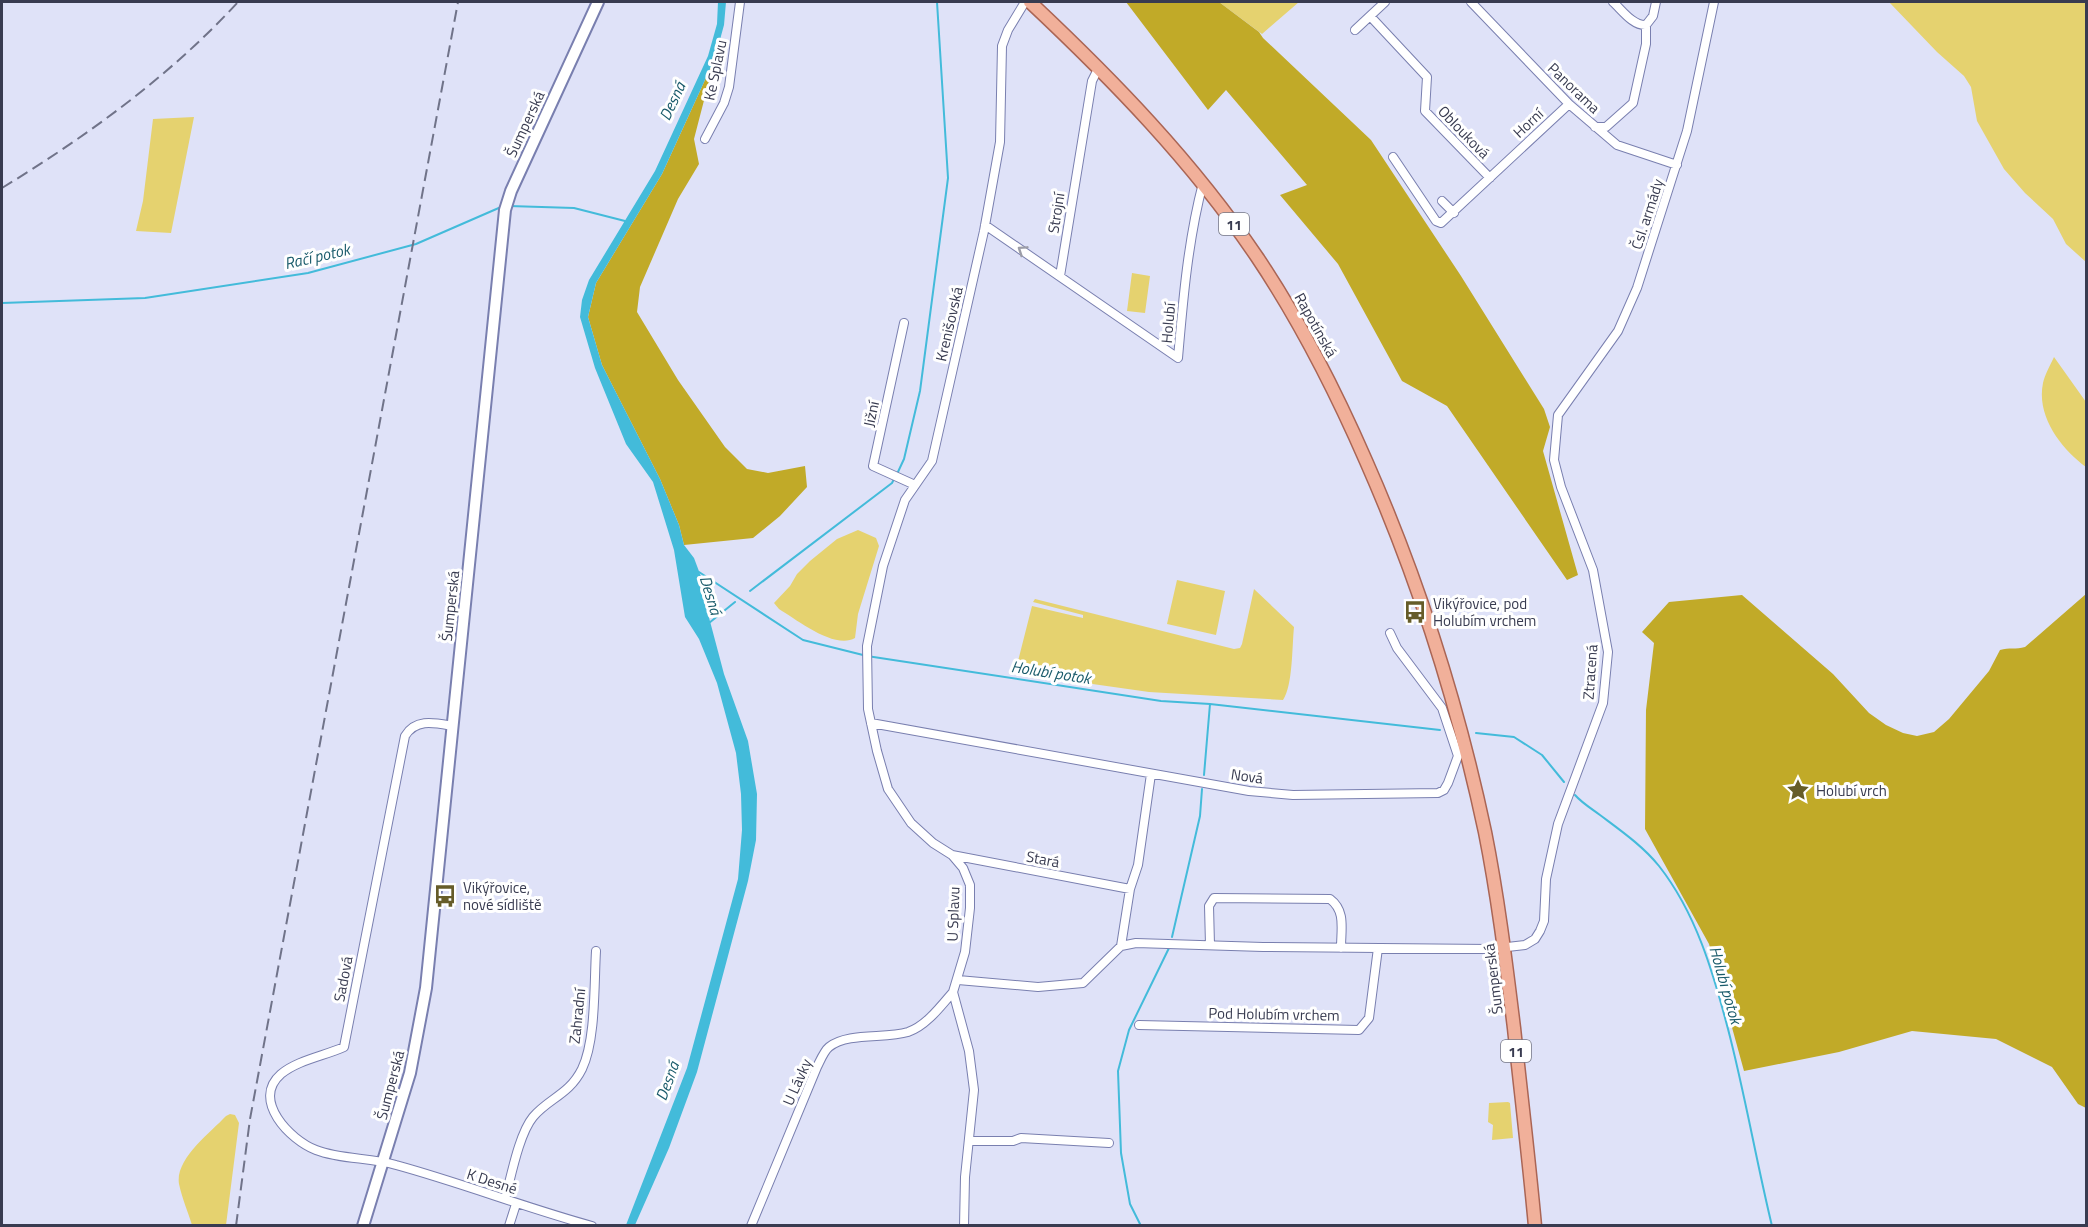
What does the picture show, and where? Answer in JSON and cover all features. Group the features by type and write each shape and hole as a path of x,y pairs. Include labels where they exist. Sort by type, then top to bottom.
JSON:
{"main road":[{"name":"Rapotínská","path":"1030,2 1099,67 1149,120 1203,183 1281,294 1339,402 1409,566 1433,635 1461,732"},
{"name":"Šumperská","path":"1461,732 1485,834 1504,948 1535,1226"}],"street":[{"name":"Šumperská","path":"363,1226 414,1056 425,997 506,206 598,2"},
{"name":"Ke Splavu","path":"705,140 724,103 729,87 741,2"},
{"name":"Krenišovská","path":"867,646 883,566 905,500 932,461 985,225 1000,142 1002,46 1008,30 1025,2"},
{"path":"1355,30 1386,2"},
{"name":"Panorama","path":"1471,2 1569,104 1617,145 1677,165"},
{"path":"1613,2 1640,26 1646,25"},
{"path":"1595,127 1606,127 1633,103 1646,44 1646,25 1653,16 1656,2"},
{"name":"Čsl. armády","path":"1558,416 1618,330 1637,288 1687,132 1714,2"},
{"name":"Oblouková","path":"1370,16 1427,77 1425,111 1490,178"},
{"name":"Strojní","path":"1060,276 1092,81 1099,67"},
{"name":"Horní","path":"1454,213 1569,104"},
{"path":"1393,157 1436,221 1441,223 1454,213 1442,201"},
{"name":"Holubí","path":"1060,276 1178,358 1195,215 1203,183"},
{"path":"985,225 1060,276"},
{"name":"Jižní","path":"904,323 873,466 915,485"},
{"name":"Ztracená","path":"1504,948 1520,947 1530,943 1539,935 1543,925 1550,859 1558,824 1602,703 1608,652 1593,570 1561,487 1554,460 1558,416"},
{"name":"Nová","path":"872,723 1249,791 1293,795 1431,794 1444,790 1458,756 1445,714 1397,648 1390,633"},
{"name":"U Splavu","path":"867,646 868,709 888,789 911,823 933,843 952,855 963,868 970,885 965,952 953,992"},
{"name":"Sadová","path":"384,1162 348,1158 315,1150 288,1131 276,1118 270,1098 273,1085 280,1074 344,1047 405,736 411,728 423,723 453,726"},
{"path":"1121,946 1130,889 1138,865 1151,774"},
{"name":"Stará","path":"952,855 1130,889"},
{"path":"1210,945 1209,906 1214,898 1330,899 1337,904 1342,913 1341,948"},
{"path":"958,980 1038,987 1083,983 1121,946 1136,943 1341,948 1504,948"},
{"name":"Pod Holubím vrchem","path":"1139,1025 1359,1030 1368,1018 1378,948"},
{"name":"Zahradní","path":"505,1199 525,1129 534,1116 568,1091 582,1069 591,1037 596,951"},
{"path":"953,992 969,1051 974,1090 965,1177 964,1226"},
{"name":"U Lávky","path":"752,1226 817,1067 829,1047 860,1037 908,1032 932,1015 953,992"},
{"path":"969,1141 1013,1142 1021,1138 1109,1143"},
{"name":"K Desné","path":"384,1162 505,1199 568,1223 592,1226"},
{"path":"509,1226 516,1204"}],"shaded area":[{"path":"1126,2 1219,2 1259,32 1371,140 1461,276 1544,409 1550,427 1543,451 1578,575 1567,580 1447,406 1402,381 1338,264 1280,195 1307,185 1226,90 1208,110"},
{"path":"1219,2 1299,2 1262,34"},
{"path":"1889,2 2086,2 2086,262 2066,244 2053,219 2004,169 1977,121 1971,87 1964,76 1937,52"},
{"path":"715,58 694,139 699,164 678,199 640,287 637,312 678,380 725,447 747,469 768,473 805,466 807,487 780,516 753,538 684,545 679,525 660,479 602,365 588,317 596,283 662,174"},
{"path":"194,117 171,233 136,231 143,201 153,119"},
{"path":"1132,273 1150,276 1145,313 1127,311"},
{"path":"2054,357 2086,402 2086,467 2060,441 2047,420 2043,408 2043,383"},
{"path":"858,530 876,538 879,546 858,614 855,638 847,641 837,640 816,632 779,609 774,603 810,561 837,539"},
{"path":"1177,580 1225,591 1216,635 1167,624"},
{"path":"1254,589 1294,627 1289,685 1283,700 1149,692 1029,675 1016,669 1032,606 1083,618 1083,615 1033,602 1035,599 1234,649 1240,648 1242,644"},
{"path":"2086,594 2086,1108 2078,1104 2052,1067 1996,1039 1912,1031 1839,1052 1744,1071 1709,944 1645,829 1646,710 1654,643 1642,632 1669,602 1742,595 1833,674 1869,713 1886,725 1903,733 1917,736 1934,732 1949,719 1989,671 2000,650 2025,647"},
{"path":"1489,1103 1510,1103 1513,1138 1492,1140 1493,1125 1488,1122"},
{"path":"230,1114 235,1115 239,1123 226,1225 192,1225 179,1184 182,1165 195,1147"}],"water":[{"path":"718,2 726,2 724,25 715,58 662,174 596,283 588,317 602,365 660,479 679,525 684,545 694,558 712,606 707,610 724,674 748,741 757,794 756,840 748,881 697,1072 669,1148 635,1225 626,1225 687,1068 738,879 742,830 741,794 736,753 717,683 699,639 685,617 674,550 653,482 626,444 595,368 580,317 582,300 589,280 655,171 708,56 717,24"}],"waterway":[{"path":"897,474 904,459 920,391 948,178 937,2"},
{"name":"Račí potok","path":"509,206 574,208 625,221"},
{"name":"Račí potok","path":"2,303 145,298 308,273 416,244 501,207"},
{"path":"750,591 892,483 894,479"},
{"name":"Holubí potok","path":"699,572 803,640 867,656 1161,701 1210,704 1440,730"},
{"name":"Desná","path":"709,623 735,602"},
{"path":"1204,775 1210,704"},
{"name":"Holubí potok","path":"1476,733 1514,737 1542,755 1564,782"},
{"path":"1172,937 1200,816 1202,789"},
{"name":"Holubí potok","path":"1575,795 1653,859 1672,884 1693,923 1716,986 1728,1029 1772,1226"},
{"path":"1141,1226 1130,1204 1121,1153 1118,1071 1129,1030 1169,948"}],"railway":[{"path":"2,188 96,126 156,80 238,2"},
{"path":"236,1226 250,1119 458,2"}],"place":[{"name":"Vikýřovice, pod Holubím vrchem","path":"1415,612"},
{"name":"Holubí vrch","path":"1798,790"},
{"name":"Vikýřovice, nové sídliště","path":"445,896"}]}
